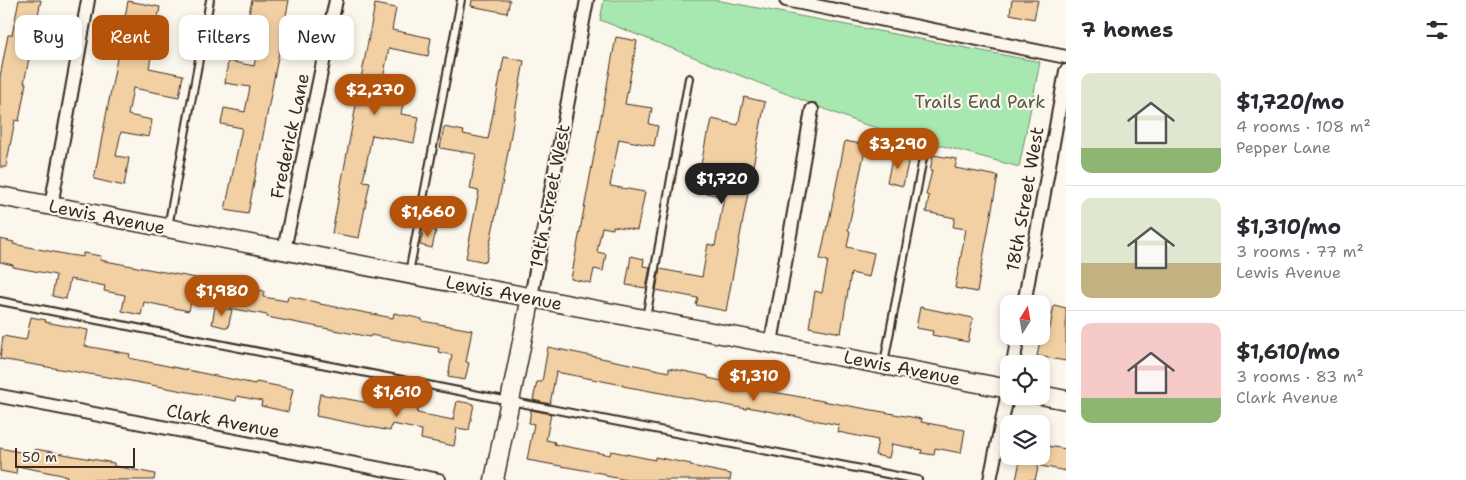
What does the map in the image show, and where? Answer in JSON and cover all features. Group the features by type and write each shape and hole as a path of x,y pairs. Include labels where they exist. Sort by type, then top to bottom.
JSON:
{"street":[{"path":"51,206 88,0"},
{"name":"Frederick Lane","path":"284,250 336,0"},
{"name":"19th Street West","path":"494,480 531,298 587,0"},
{"path":"786,0 1066,57"},
{"name":"18th Street West","path":"1026,295 1066,71"},
{"path":"771,343 812,110"},
{"name":"Lewis Avenue","path":"0,196 1000,386"},
{"name":"Clark Avenue","path":"0,396 439,480"},
{"path":"1050,397 1066,400"},
{"path":"990,480 1005,405"}],"lane":[{"path":"167,228 210,0"},
{"path":"409,274 461,0"},
{"path":"646,320 689,78"},
{"path":"884,365 924,153"},
{"path":"0,301 918,480"}],"green space":[{"name":"Trails End Park","path":"604,0 716,0 1040,62 1019,167 860,123 600,20"}],"building":[{"path":"19,0 41,0 38,15 16,15"},
{"path":"252,0 289,0 286,15 279,15 279,52 248,214 225,210 242,128 221,124 224,108 245,112 250,87 225,83 228,61 254,66 255,60 269,60 269,15 249,15"},
{"path":"472,0 510,0 507,13 471,6"},
{"path":"1012,0 1038,0 1034,19 1010,14"},
{"path":"128,1 160,7 159,15 125,15"},
{"path":"375,4 396,8 392,30 431,38 428,56 389,48 383,79 407,83 401,114 419,117 414,143 372,135 363,181 370,182 359,238 332,233"},
{"path":"15,20 15,60 29,60 19,121 15,120 6,167 0,167 0,77 8,35 12,35"},
{"path":"616,37 637,41 625,104 652,108 649,124 658,126 654,146 619,139 610,186 645,192 637,230 613,226 613,229 602,227 597,252 606,254 603,271 594,269 591,283 571,279"},
{"path":"504,57 524,61 486,262 466,258 479,191 470,189 476,154 440,148 444,127 464,131 463,134 488,139"},
{"path":"117,60 150,60 149,68 183,75 179,97 133,88 128,115 152,120 149,137 121,132 116,156 129,158 124,186 94,179"},
{"path":"744,97 765,102 726,311 696,305 698,298 656,290 660,269 702,277 708,244 715,246 724,197 692,190 696,174 699,175 712,119 738,125"},
{"path":"845,141 866,145 848,230 850,231 847,247 874,253 869,277 851,273 841,333 809,327 815,291 822,293 828,261 820,259"},
{"path":"893,155 909,158 903,186 887,182"},
{"path":"933,155 957,159 955,168 998,176 977,292 955,288 966,229 953,227 955,218 926,212 929,196 926,195 932,171 930,171"},
{"path":"424,228 436,230 432,248 420,245"},
{"path":"0,239 14,242 13,244 69,255 83,257 83,253 101,256 100,260 196,278 189,311 144,302 141,315 122,311 125,295 104,291 105,286 70,279 66,299 52,296 56,275 13,267 13,265 0,262"},
{"path":"631,256 644,259 643,266 650,267 646,288 626,285"},
{"path":"234,285 264,291 263,297 287,301 288,296 393,318 394,313 422,319 422,321 472,330 466,362 469,363 465,380 448,377 452,355 438,352 439,348 371,335 370,337 229,308"},
{"path":"1054,305 1066,308 1066,361 1050,358 1050,355 1037,355 1039,345 1050,345 1050,328"},
{"path":"215,307 232,310 228,328 212,324"},
{"path":"920,307 973,318 968,342 932,335 933,331 916,328"},
{"path":"31,317 46,320 45,322 88,330 85,346 130,354 129,358 255,384 256,382 293,389 288,412 261,406 262,401 237,396 236,401 0,359 3,336 26,340"},
{"path":"548,347 669,372 669,368 751,388 922,419 921,422 965,430 961,453 935,448 934,455 921,453 922,450 892,444 889,458 875,455 878,440 838,432 839,425 556,372 550,404 533,400 537,382 542,382"},
{"path":"320,394 402,409 404,403 419,405 417,413 453,420 457,401 474,404 469,430 457,428 454,446 421,439 422,430 392,424 390,431 316,416"},
{"path":"531,410 551,414 546,440 555,442 554,444 610,455 611,451 655,460 655,457 691,464 691,466 731,474 730,480 627,480 606,476 606,474 527,460 534,424 529,423"},
{"path":"1050,446 1066,449 1066,471 1041,466 1050,465"},
{"path":"0,448 34,455 35,449 114,463 114,466 155,474 154,480 66,480 67,476 17,466 16,474 0,471"},
{"path":"1019,465 1039,465 1035,480 1016,480"}]}
